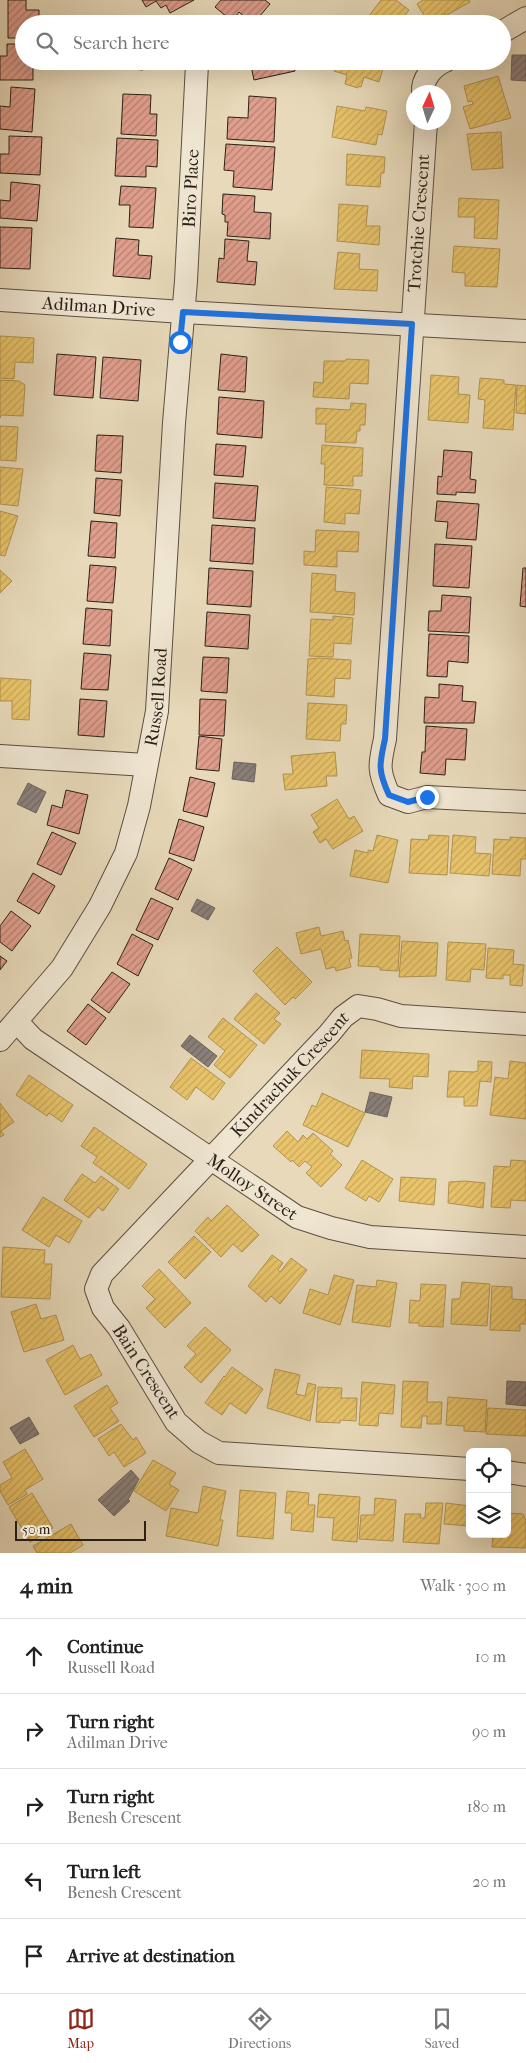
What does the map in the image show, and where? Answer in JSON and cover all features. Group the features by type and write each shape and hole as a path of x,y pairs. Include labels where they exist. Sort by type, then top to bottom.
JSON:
{"street":[{"path":"511,27 526,18"},
{"name":"Biro Place","path":"183,312 197,70"},
{"path":"422,85 432,70"},
{"name":"Trotchie Crescent","path":"425,130 385,739 381,756 380,774 389,795 408,802 427,797 526,802"},
{"name":"Adilman Drive","path":"0,300 526,331"},
{"name":"Russell Road","path":"0,1040 62,968 100,906 126,853 139,806 157,711 174,423 183,312"},
{"path":"0,756 146,765"},
{"name":"Kindrachuk Crescent","path":"212,1159 330,1034 343,1017 358,1006 378,1009 402,1016 526,1024"},
{"name":"Molloy Street","path":"17,1022 33,1039 297,1217 331,1228 370,1237 526,1247"},
{"name":"Bain Crescent","path":"212,1159 102,1274 96,1289 103,1308 119,1328 176,1422 199,1442 219,1453 466,1469"},
{"path":"511,1473 526,1475"}],"building: Homes":[{"path":"381,0 396,0 409,10 405,15 370,15"},
{"path":"423,0 469,0 470,2 447,15 444,13 441,15 424,15 417,4"},
{"path":"383,70 379,82 364,77 361,87 359,86 358,88 345,84 347,75 334,71"},
{"path":"498,76 511,118 470,129 463,107 473,104 472,101 468,102 464,86"},
{"path":"337,106 365,111 366,107 387,111 382,135 378,134 376,145 332,137"},
{"path":"501,132 503,168 472,170 467,134"},
{"path":"347,154 385,157 384,173 381,173 380,187 346,185"},
{"path":"459,198 499,200 497,239 474,238 475,217 458,217"},
{"path":"339,204 368,206 366,226 380,226 379,245 337,241"},
{"path":"454,246 500,249 497,287 465,286 465,273 452,272"},
{"path":"338,252 360,254 359,269 378,270 377,291 334,289"},
{"path":"0,336 34,338 33,363 15,362 14,379 0,378"},
{"path":"346,359 369,360 368,384 350,383 349,399 313,397 314,382 323,383 324,361 346,361"},
{"path":"431,375 459,377 458,394 470,395 468,423 428,420"},
{"path":"480,378 504,380 504,384 516,385 513,430 483,428 485,400 478,399"},
{"path":"0,380 19,381 25,385 23,416 1,415 0,418"},
{"path":"517,385 526,386 526,414 516,413"},
{"path":"351,403 366,404 365,425 360,425 360,431 357,431 356,443 325,442 326,424 316,424 316,408 350,410"},
{"path":"0,426 18,427 16,461 0,460"},
{"path":"322,445 363,448 362,476 353,476 353,486 324,485 325,464 321,464"},
{"path":"0,467 23,469 18,506 0,504"},
{"path":"326,487 361,490 359,514 345,513 345,524 324,522"},
{"path":"0,511 18,516 5,556 0,555"},
{"path":"316,530 359,532 358,552 337,551 337,567 304,565 304,551 315,552"},
{"path":"0,570 12,581 0,593"},
{"path":"312,573 336,575 335,591 355,593 354,615 310,612"},
{"path":"333,616 353,618 351,644 334,643 333,657 309,656 311,619 333,620"},
{"path":"308,659 351,660 350,679 335,678 334,697 306,695"},
{"path":"0,678 31,680 29,720 12,719 12,701 0,701"},
{"path":"308,703 347,705 346,724 341,724 340,741 306,739"},
{"path":"335,752 337,776 326,776 327,786 285,790 283,774 293,774 291,756"},
{"path":"337,799 349,819 354,816 363,831 333,849 326,839 320,843 313,832 319,828 311,815"},
{"path":"377,835 398,840 388,883 350,876 355,850 368,853 368,850 373,851"},
{"path":"429,835 449,836 447,875 409,873 411,839 428,840"},
{"path":"453,835 476,837 475,853 491,854 489,876 450,873"},
{"path":"510,837 526,838 526,859 521,859 520,876 492,874 494,839 510,840"},
{"path":"319,927 321,936 343,931 345,941 348,940 352,958 349,959 351,967 336,971 335,967 326,969 321,949 301,954 296,933"},
{"path":"360,934 400,936 398,971 380,970 380,967 358,966"},
{"path":"402,941 438,943 436,976 399,977"},
{"path":"448,942 486,944 484,970 471,969 470,982 446,980"},
{"path":"277,947 312,982 295,999 293,997 285,1005 253,971"},
{"path":"488,948 514,950 513,964 524,965 522,986 510,985 510,975 503,975 503,979 486,978"},
{"path":"256,993 280,1013 274,1019 281,1024 264,1044 234,1019"},
{"path":"223,1018 257,1045 230,1078 214,1065 225,1051 208,1037"},
{"path":"362,1050 429,1054 428,1077 413,1076 412,1089 389,1087 390,1079 360,1078"},
{"path":"191,1058 225,1083 213,1100 196,1087 187,1100 170,1087"},
{"path":"478,1061 492,1062 491,1082 480,1081 477,1106 464,1106 464,1097 447,1097 449,1071 478,1071"},
{"path":"510,1061 526,1063 526,1119 490,1115 495,1077 508,1079"},
{"path":"29,1075 73,1105 62,1122 49,1113 47,1116 16,1095"},
{"path":"322,1093 365,1113 348,1147 303,1125 312,1105 316,1107"},
{"path":"0,1103 14,1122 1,1131 4,1135 0,1137"},
{"path":"94,1127 147,1164 129,1189 93,1163 97,1157 81,1146"},
{"path":"287,1131 298,1142 303,1135 307,1139 313,1133 333,1151 330,1154 342,1165 321,1187 306,1173 312,1167 305,1161 299,1167 273,1146"},
{"path":"362,1160 393,1179 379,1202 369,1196 366,1201 345,1188"},
{"path":"511,1160 526,1161 526,1201 511,1200 510,1208 491,1207 494,1166 510,1167"},
{"path":"82,1174 95,1183 101,1176 119,1189 103,1211 98,1207 89,1218 64,1200"},
{"path":"401,1177 436,1179 434,1205 399,1201"},
{"path":"449,1182 485,1183 483,1208 448,1203"},
{"path":"43,1197 82,1221 69,1243 56,1235 49,1247 22,1230"},
{"path":"227,1205 259,1235 242,1252 233,1244 221,1257 195,1231 208,1217 211,1221"},
{"path":"194,1236 211,1252 185,1279 168,1262"},
{"path":"3,1247 45,1250 44,1264 52,1264 50,1299 1,1297"},
{"path":"272,1255 283,1263 278,1270 280,1272 291,1258 307,1270 280,1304 271,1296 266,1302 248,1286"},
{"path":"159,1269 191,1303 165,1328 146,1308 155,1299 142,1286"},
{"path":"334,1275 354,1280 340,1325 303,1313 310,1289 328,1295"},
{"path":"377,1280 397,1283 390,1327 352,1322 357,1285 376,1287"},
{"path":"462,1282 490,1284 487,1326 451,1324 452,1299 460,1299"},
{"path":"421,1284 446,1285 443,1327 419,1326 419,1323 409,1323 410,1300 420,1301"},
{"path":"492,1286 512,1287 512,1299 526,1300 526,1324 520,1324 520,1331 490,1330"},
{"path":"36,1304 41,1319 56,1315 64,1340 24,1352 11,1312"},
{"path":"205,1327 231,1350 201,1383 184,1367 196,1354 187,1346"},
{"path":"73,1345 80,1359 91,1354 102,1375 65,1395 46,1360"},
{"path":"232,1367 263,1389 246,1414 230,1403 222,1415 205,1403"},
{"path":"275,1369 300,1375 296,1394 305,1396 308,1383 316,1385 310,1421 267,1408"},
{"path":"403,1381 428,1382 427,1402 442,1402 441,1424 427,1424 427,1416 422,1416 421,1428 401,1427"},
{"path":"362,1382 395,1385 393,1414 379,1413 378,1426 359,1425"},
{"path":"107,1385 118,1403 110,1408 119,1421 94,1437 74,1406"},
{"path":"318,1387 342,1388 341,1398 357,1398 356,1421 340,1420 340,1423 316,1422"},
{"path":"448,1397 487,1400 485,1432 464,1431 464,1426 446,1425"},
{"path":"488,1408 526,1410 526,1436 486,1434"},
{"path":"121,1424 133,1440 136,1437 146,1453 124,1467 114,1452 109,1456 98,1439"},
{"path":"25,1449 43,1479 25,1490 27,1494 8,1505 0,1491 0,1485 12,1478 3,1462"},
{"path":"153,1460 176,1473 169,1484 179,1490 166,1511 134,1491"},
{"path":"203,1486 226,1491 220,1520 223,1520 218,1546 166,1536 171,1508 198,1513"},
{"path":"240,1490 276,1493 273,1539 237,1536"},
{"path":"287,1491 309,1493 308,1505 315,1505 313,1532 291,1530 292,1513 285,1513"},
{"path":"32,1493 53,1528 30,1542 9,1507"},
{"path":"319,1494 360,1497 357,1542 332,1540 334,1518 317,1517"},
{"path":"375,1498 396,1500 393,1541 359,1539 361,1515 374,1515"},
{"path":"426,1503 443,1503 439,1544 403,1542 405,1514 421,1514 420,1518 425,1518"},
{"path":"446,1503 466,1506 466,1526 444,1524"},
{"path":"511,1513 523,1514 526,1521 526,1548 492,1547 493,1538 511,1538"},
{"path":"71,1524 83,1545 70,1553 37,1553 33,1546"}],"building: Industry":[{"path":"512,55 526,55 526,81 511,80"},
{"path":"234,762 256,764 254,782 232,779"},
{"path":"28,783 46,792 36,813 17,804"},
{"path":"197,899 215,908 208,920 191,911"},
{"path":"190,1035 217,1056 208,1067 181,1046"},
{"path":"370,1092 392,1097 387,1117 365,1112"},
{"path":"507,1381 526,1382 526,1406 506,1404"},
{"path":"29,1417 39,1434 20,1444 10,1428"},
{"path":"131,1470 139,1479 128,1500 130,1501 114,1516 98,1500"}],"building: Other":[{"path":"8,0 26,0 26,10 39,10 39,15 15,15 15,38 8,38"},
{"path":"142,0 194,0 170,13 166,5 161,8 156,1 146,7"},
{"path":"221,0 265,0 270,4 261,15 242,15 239,12 237,15 225,15 215,7"},
{"path":"7,44 15,44 15,70 33,70 33,80 0,80 0,56 7,56"},
{"path":"252,70 295,70 295,71 254,80"},
{"path":"11,87 35,89 32,132 0,129 0,106 10,107"},
{"path":"123,94 151,95 150,114 157,114 156,136 121,134"},
{"path":"249,96 276,98 274,142 227,139 228,117 248,118"},
{"path":"9,136 42,137 40,175 0,173 0,154 9,154"},
{"path":"117,138 158,140 157,167 146,166 146,177 115,176"},
{"path":"226,144 275,147 272,190 233,187 234,171 224,170"},
{"path":"11,182 40,185 37,221 0,218 0,200 10,201"},
{"path":"121,186 156,188 153,228 129,227 130,205 119,205"},
{"path":"223,194 255,196 254,212 271,213 270,239 227,236 228,222 225,222 225,215 222,214"},
{"path":"0,227 32,228 30,269 0,268"},
{"path":"116,238 139,240 138,255 152,256 150,279 113,276"},
{"path":"225,239 249,241 247,261 257,262 255,285 217,282 219,258 224,259"},
{"path":"57,354 96,357 93,398 54,395"},
{"path":"221,354 247,357 245,392 218,390"},
{"path":"103,357 141,360 138,401 100,398"},
{"path":"219,397 264,401 262,438 217,434"},
{"path":"97,435 123,436 121,473 95,471"},
{"path":"216,444 246,446 243,477 214,475"},
{"path":"444,450 472,452 470,479 476,480 475,493 437,494 438,476 442,477"},
{"path":"96,478 122,480 120,516 94,513"},
{"path":"215,483 258,486 255,521 213,518"},
{"path":"437,501 479,504 476,540 446,538 448,522 435,521"},
{"path":"91,521 117,523 115,558 88,556"},
{"path":"212,525 255,528 253,564 210,561"},
{"path":"435,544 472,546 469,588 433,586"},
{"path":"90,565 116,567 113,603 87,601"},
{"path":"209,568 253,571 251,607 207,604"},
{"path":"523,568 526,568 526,607 520,606"},
{"path":"442,595 471,597 469,633 428,631 429,611 441,611"},
{"path":"86,608 112,610 110,646 83,644"},
{"path":"207,612 250,615 248,649 205,646"},
{"path":"429,634 469,636 468,663 448,661 447,677 427,676"},
{"path":"84,653 111,655 108,690 81,689"},
{"path":"203,657 229,658 227,693 201,691"},
{"path":"439,684 463,686 462,701 476,702 474,723 424,723 425,697 439,698"},
{"path":"80,699 107,701 104,737 78,735"},
{"path":"200,699 226,700 224,736 199,735"},
{"path":"426,726 467,729 465,760 446,759 445,775 420,773 422,752 425,752"},
{"path":"199,736 222,739 219,771 196,769"},
{"path":"190,777 215,783 207,817 183,811"},
{"path":"66,790 88,795 79,834 47,825 52,805 62,808"},
{"path":"179,819 204,827 194,861 169,853"},
{"path":"52,832 76,843 61,875 37,864"},
{"path":"169,858 192,869 178,900 155,889"},
{"path":"33,873 55,886 39,914 17,901"},
{"path":"151,898 173,908 158,940 136,930"},
{"path":"11,911 31,926 12,951 0,942 0,926"},
{"path":"132,934 153,945 138,976 117,964"},
{"path":"0,956 7,961 0,970"},
{"path":"112,972 130,984 109,1013 91,1000"},
{"path":"88,1004 106,1018 86,1045 67,1031"}],"route":[{"path":"180,342 183,312 412,324 385,739 381,756 380,774 389,795 408,802 427,797"}]}
